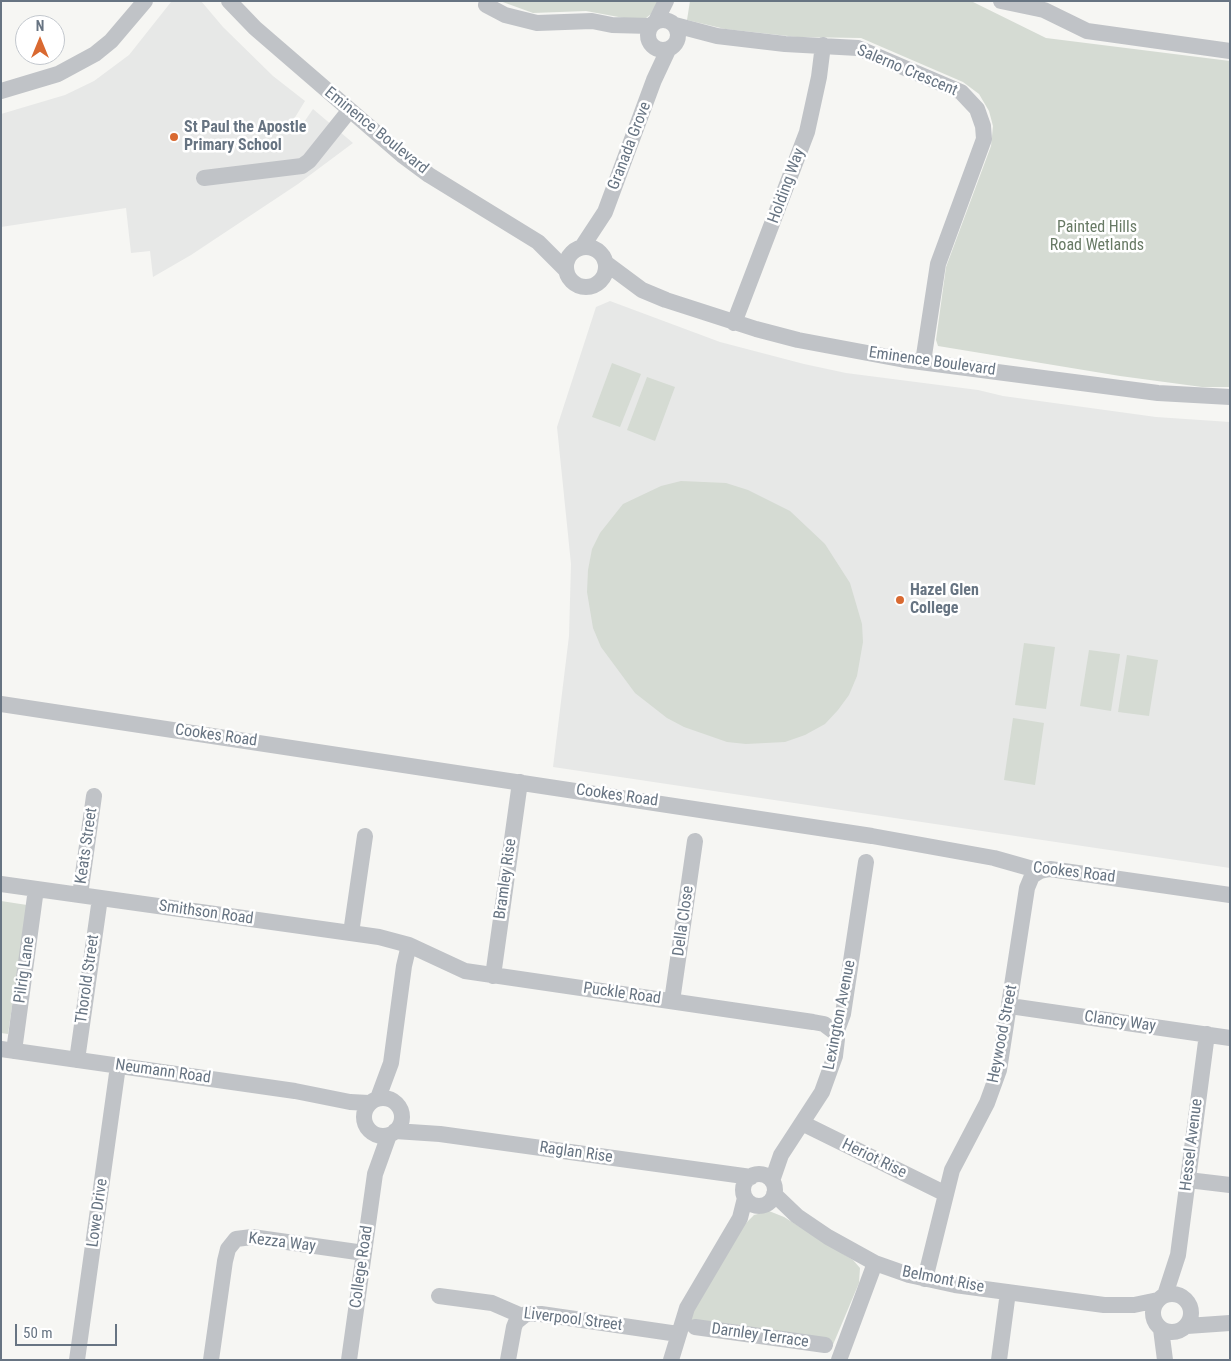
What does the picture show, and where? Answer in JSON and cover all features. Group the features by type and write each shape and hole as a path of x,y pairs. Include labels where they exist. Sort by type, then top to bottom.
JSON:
{"street":[{"path":"1,91 58,74 94,54 111,41 145,1"},
{"name":"Eminence Boulevard","path":"229,1 255,28 349,111 429,175 538,242 566,270"},
{"name":"Granada Grove","path":"663,34 666,1"},
{"name":"Granada Grove","path":"604,259 606,212 654,80 672,1"},
{"path":"1001,1 1049,12 1087,31 1230,51"},
{"name":"Salerno Crescent","path":"486,6 505,15 537,23 592,21 663,34 717,36 785,44 858,48 961,92 970,99 982,118 984,139 938,264 923,362"},
{"name":"Holding Way","path":"734,323 807,132 820,78 823,45"},
{"path":"204,178 302,166 309,161 349,111"},
{"name":"Granada Grove","path":"578,248 606,212"},
{"name":"Eminence Boulevard","path":"538,242 578,248"},
{"path":"578,248 593,248 604,259 605,276 597,284 585,287 575,284 566,270 567,259 578,248"},
{"name":"Eminence Boulevard","path":"604,259 642,290"},
{"name":"Eminence Boulevard","path":"597,284 642,290 734,323 835,348 923,362 1158,393 1230,397"},
{"name":"Cookes Road","path":"1,704 872,836 994,858 1040,871 1050,869 1230,895"},
{"name":"Bramley Rise","path":"493,976 520,782"},
{"name":"Keats Street","path":"80,895 94,796"},
{"path":"351,933 364,836"},
{"name":"Della Close","path":"672,1001 695,841"},
{"name":"Lexington Avenue","path":"671,1360 687,1308 740,1218 822,1092 837,1046 836,1033 843,1014 866,862"},
{"name":"Heywood Street","path":"925,1279 946,1194 957,1160 979,1121 993,1087 1003,1049 1028,888 1032,876 1040,871"},
{"name":"Smithson Road","path":"1,884 351,933 410,945"},
{"name":"Pilrig Lane","path":"8,1050 36,889"},
{"name":"Thorold Street","path":"77,1060 100,898"},
{"path":"391,1063 400,1109 399,1126 392,1133 377,1135 366,1124 374,1100 391,1063 404,966 410,945"},
{"name":"Puckle Road","path":"410,945 452,967 493,976 813,1022 824,1024 836,1033"},
{"name":"Clancy Way","path":"1010,1006 1230,1038"},
{"name":"Hessel Avenue","path":"1162,1298 1178,1255 1207,1034"},
{"name":"Neumann Road","path":"8,1050 295,1091 350,1102 374,1100"},
{"name":"Lowe Drive","path":"77,1360 118,1066"},
{"name":"Neumann Road","path":"324,1097 366,1124"},
{"path":"374,1100 389,1099 400,1109"},
{"name":"Raglan Rise","path":"400,1109 440,1134"},
{"name":"Heriot Rise","path":"802,1123 946,1194"},
{"name":"College Road","path":"366,1124 375,1174"},
{"name":"Raglan Rise","path":"392,1133 440,1134 713,1173 758,1191"},
{"name":"College Road","path":"348,1360 375,1174 392,1133"},
{"path":"1188,1180 1230,1185"},
{"name":"Belmont Rise","path":"758,1191 828,1237 875,1263 925,1279 1104,1305 1134,1305 1162,1298"},
{"name":"Kezza Way","path":"211,1360 225,1261 228,1249 236,1239 252,1237 364,1253"},
{"name":"Hessel Avenue","path":"1178,1255 1186,1302"},
{"path":"839,1360 875,1263"},
{"path":"999,1360 1008,1292"},
{"name":"Liverpool Street","path":"439,1296 492,1303 522,1316 541,1314 678,1334"},
{"path":"1165,1360 1153,1311 1162,1298 1186,1302 1230,1322"},
{"path":"1170,1360 1183,1329 1191,1317 1186,1302"},
{"name":"Belmont Rise","path":"1104,1305 1158,1326"},
{"path":"508,1360 514,1327 522,1316"},
{"path":"1158,1326 1167,1332 1230,1322"},
{"name":"Darnley Terrace","path":"695,1327 825,1345"}],"shaded area":[{"name":"St Paul the Apostle Primary School","path":"201,1 223,27 273,76 305,101 294,119 302,125 313,109 353,143 298,184 191,255 153,277 150,251 131,253 126,208 1,227 1,114 65,95 94,81 129,55 171,2"},
{"name":"Hazel Glen College","path":"610,301 720,342 846,373 978,390 1003,396 1156,417 1230,422 1230,868 553,767 569,636 571,564 557,427 596,307"}],"green space":[{"path":"500,1 658,1 651,14 646,18 624,18 586,11 533,13"},
{"name":"Painted Hills Road Wetlands","path":"690,1 971,1 1046,38 1230,61 1230,387 1202,387 1120,376 938,346 936,340 946,267 991,146 993,126 989,111 979,94 963,82 861,38 797,37 725,29 687,20"},
{"path":"612,363 641,374 620,427 592,417"},
{"path":"647,377 675,387 655,441 627,430"},
{"path":"681,481 726,483 748,490 790,511 825,544 850,583 862,624 863,642 857,676 849,695 838,710 825,724 805,735 785,742 746,744 727,742 684,727 667,718 635,693 601,647 593,628 587,592 588,570 592,549 600,533 623,504 661,486"},
{"path":"1024,643 1055,647 1046,709 1015,705"},
{"path":"1089,650 1120,654 1111,711 1080,706"},
{"path":"1127,655 1158,660 1149,716 1118,712"},
{"path":"1013,718 1044,723 1035,785 1004,780"},
{"path":"1,901 27,905 8,1034 1,1033"},
{"path":"769,1211 784,1217 853,1260 860,1268 859,1283 832,1347 687,1328 694,1309 743,1226 754,1215"}],"place":[{"name":"St Paul the Apostle Primary School","path":"174,137"},
{"name":"Hazel Glen College","path":"900,600"}]}
